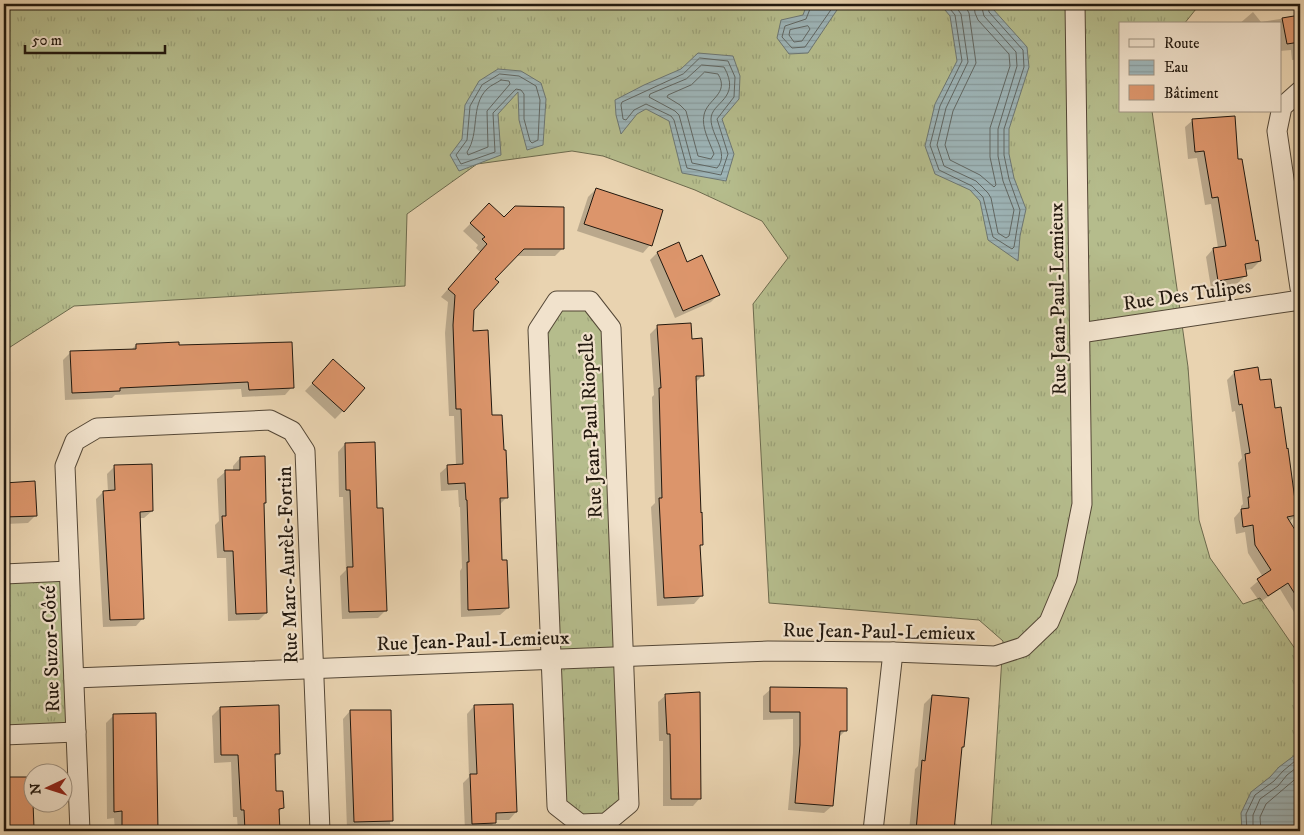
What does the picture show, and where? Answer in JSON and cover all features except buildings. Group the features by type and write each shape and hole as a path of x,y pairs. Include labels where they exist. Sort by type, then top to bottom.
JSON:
{"street":[{"name":"Rue Jean-Paul-Lemieux","path":"74,678 768,651 892,652 995,656 1023,647 1048,622 1067,579 1082,504 1075,4"},
{"path":"1282,108 1300,91"},
{"path":"1281,112 1277,131 1300,288"},
{"name":"Rue Des Tulipes","path":"1080,333 1300,300"},
{"name":"Rue Jean-Paul Riopelle","path":"557,301 590,301 611,328 624,656 629,804 606,823 580,824 557,806 538,330 557,301"},
{"name":"Rue Marc-Aurèle-Fortin","path":"65,466 76,442 97,428 270,420 292,430 305,451 320,831"},
{"name":"Rue Suzor-Côté","path":"65,466 80,831"},
{"path":"4,574 70,571"},
{"path":"873,831 892,652"},
{"path":"4,735 76,732"}],"green space":[{"path":"4,4 1200,4 1186,22 1119,22 1119,112 1152,112 1188,367 1199,520 1210,558 1243,604 1260,598 1300,656 1300,831 991,831 1003,641 979,620 769,603 753,304 788,258 762,221 695,190 603,156 572,151 477,164 407,214 405,286 74,306 4,351"},
{"path":"557,301 590,301 611,328 629,804 606,823 557,806 538,330"},
{"path":"69,571 76,732 4,735 4,574"}],"water":[{"path":"807,4 841,4 808,53 789,54 777,38 781,20 803,15"},
{"path":"940,4 992,4 993,9 1027,47 1029,67 1009,129 1009,154 1014,178 1026,209 1020,236 1018,261 988,240 980,201 970,190 935,174 925,146 935,104 957,61 950,16"},
{"path":"698,53 733,56 740,76 739,99 722,119 734,154 726,181 682,173 669,121 646,109 637,114 621,134 616,115 615,100 681,69"},
{"path":"498,69 521,71 541,83 546,99 543,145 527,150 519,120 518,92 498,114 501,155 459,171 450,155 462,139 465,105 479,81"},
{"path":"1295,755 1300,757 1300,831 1242,831 1241,813 1251,792"}]}
